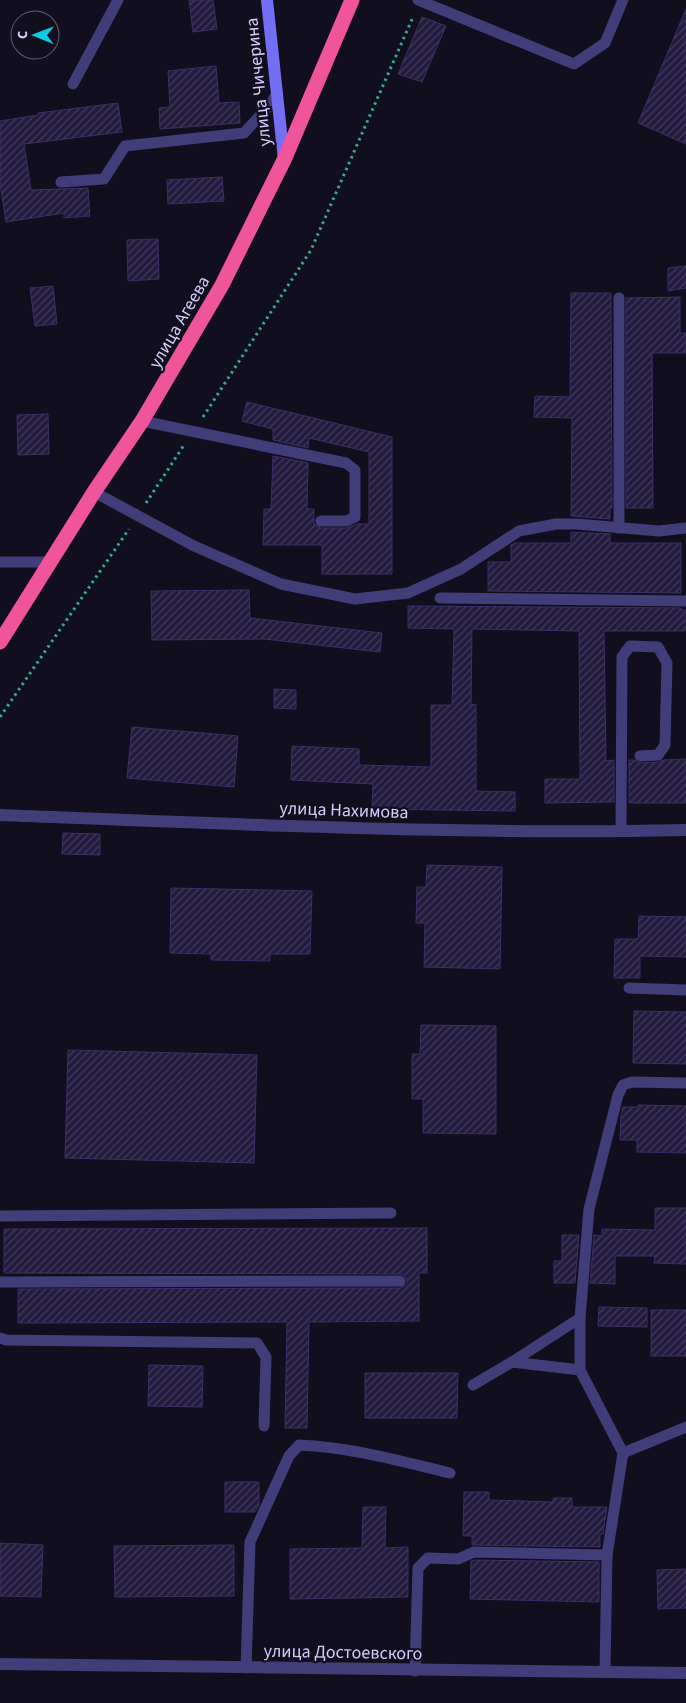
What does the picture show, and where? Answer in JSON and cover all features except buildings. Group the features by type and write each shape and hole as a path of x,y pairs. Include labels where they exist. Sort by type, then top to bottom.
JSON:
{"highway":[{"name":"улица Агеева","path":"0,642 52,562 94,492 142,421 222,285 284,160 352,0"}],"main road":[{"name":"улица Чичерина","path":"267,0 284,160"}],"street":[{"name":"улица Нахимова","path":"0,816 404,830 686,830"},
{"name":"улица Достоевского","path":"0,1664 686,1673"}],"lane":[{"path":"73,84 118,0"},
{"path":"419,0 435,3 574,64 605,42 623,0"},
{"path":"61,182 104,179 125,146 244,133 268,107 276,94"},
{"path":"619,298 619,528"},
{"path":"142,421 346,462 355,470 355,517 346,521 321,521"},
{"path":"94,492 194,546 281,584 355,599 408,594 461,569 519,531 556,524 659,531 686,528"},
{"path":"0,562 52,562"},
{"path":"440,598 686,601"},
{"path":"621,831 622,657 630,646 658,647 667,663 665,745 658,755 640,756"},
{"path":"629,988 686,990"},
{"path":"605,1672 607,1555 623,1453 580,1370 580,1318 589,1209 618,1095 624,1085 632,1082 686,1083"},
{"path":"0,1216 391,1213"},
{"path":"0,1282 400,1281"},
{"path":"473,1385 580,1318"},
{"path":"0,1338 6,1340 257,1343 266,1356 264,1426"},
{"path":"512,1362 580,1370"},
{"path":"623,1453 686,1428"},
{"path":"246,1668 250,1542 289,1456 299,1445 320,1446 371,1454 450,1473"},
{"path":"415,1670 418,1568 428,1558 458,1559 474,1552 607,1555"}],"path":[{"path":"0,716 138,516 311,250 419,0"}]}
